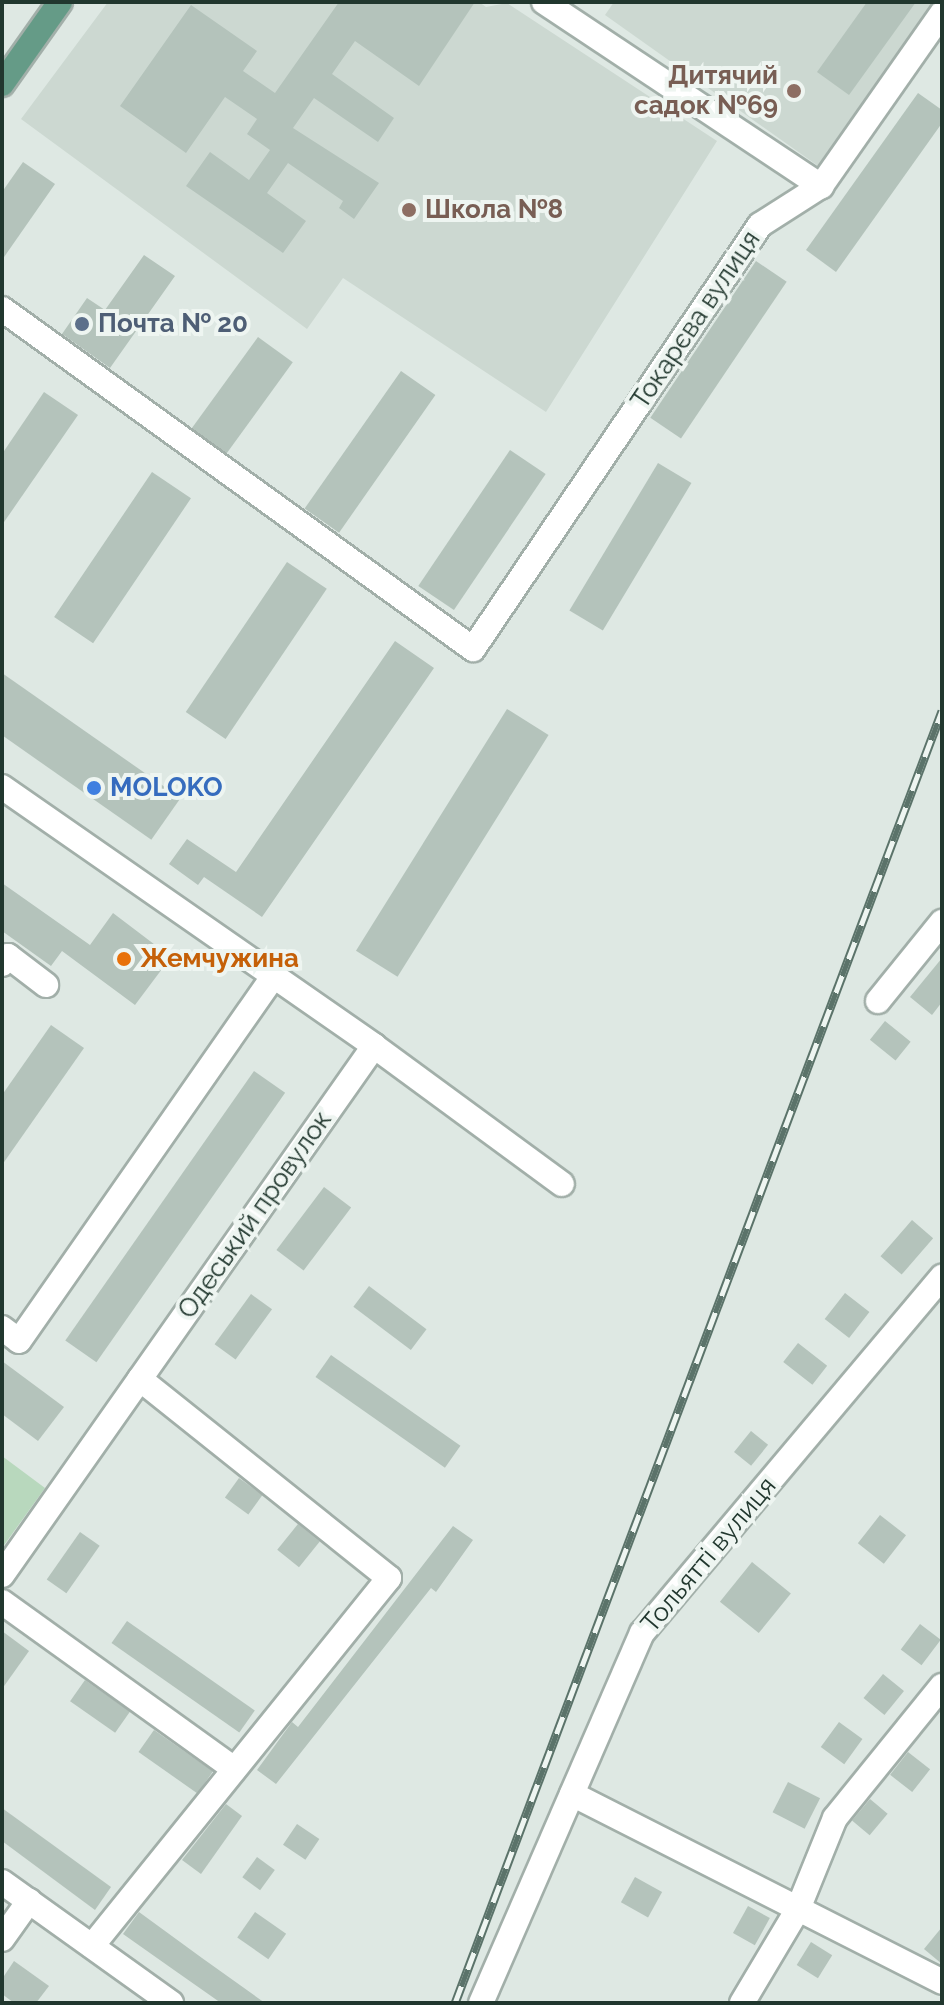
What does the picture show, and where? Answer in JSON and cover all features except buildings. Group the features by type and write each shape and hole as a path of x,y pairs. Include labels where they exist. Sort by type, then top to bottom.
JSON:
{"main road":[{"path":"2,84 60,2"}],"street":[{"path":"544,2 821,186"},
{"name":"Токарєва вулиця","path":"2,309 473,649 760,225 821,186 942,13"},
{"path":"2,787 374,1046 562,1184"},
{"path":"878,1001 942,922"},
{"path":"4,958 46,985"},
{"path":"2,1328 19,1341 274,976"},
{"name":"Одеський провулок","path":"2,1575 374,1046"},
{"name":"Тольятті вулиця","path":"481,2003 642,1633 942,1277"},
{"path":"92,1946 389,1578 140,1379"},
{"path":"2,1602 234,1769"},
{"path":"742,2003 798,1909 835,1818 942,1686"},
{"path":"572,1794 942,1982"},
{"path":"2,1882 171,2003"},
{"path":"2,1939 29,1901"}],"shaded area":[{"name":"Школа №8","path":"108,2 479,2 486,7 507,3 717,141 546,412 343,278 307,329 21,119"},
{"name":"Дитячий садок №69","path":"614,2 939,2 821,168 605,15"}],"green space":[{"path":"2,1456 45,1488 2,1548"}],"railway":[{"path":"455,2003 942,711"}],"place":[{"name":"Дитячий садок №69","path":"794,91"},
{"name":"Школа №8","path":"409,210"},
{"name":"Почта № 20","path":"82,324"},
{"name":"MOLOKO","path":"94,788"},
{"name":"Жемчужина","path":"124,959"}]}
